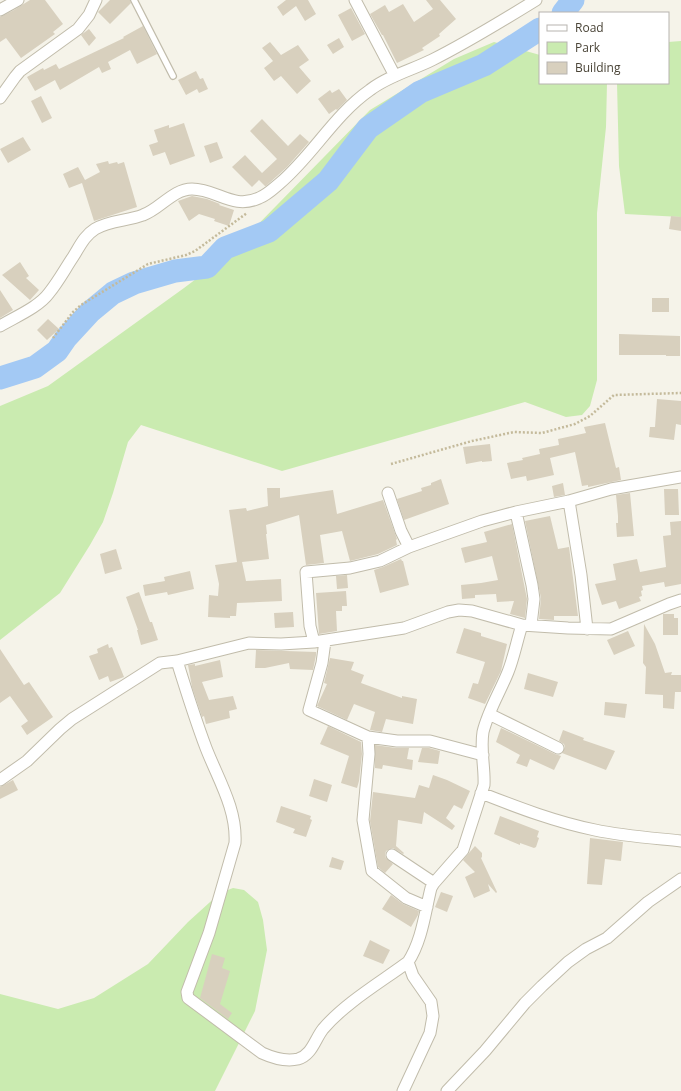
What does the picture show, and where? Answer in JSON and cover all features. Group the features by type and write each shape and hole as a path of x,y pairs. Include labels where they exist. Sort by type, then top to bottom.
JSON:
{"street":[{"path":"0,10 18,0"},
{"path":"0,98 20,71 78,28 89,15 96,0"},
{"path":"355,0 395,76"},
{"path":"0,326 37,304 48,294 83,239 95,229 114,221 144,215 174,194 191,189 204,191 228,200 244,203 257,200 290,174 309,154 335,122 370,89 433,59 504,20 536,0"},
{"path":"483,755 430,741 368,737 309,710 322,664 319,642 310,626 306,572 350,568 380,561 409,547 482,521 569,501 610,489 681,478"},
{"path":"388,493 401,531 409,547"},
{"path":"569,501 581,575 587,629"},
{"path":"177,661 188,699 233,813 236,831 235,843 209,933 187,992 188,998 262,1053 276,1059 299,1058 309,1052 322,1030 335,1017 408,962 413,954 434,883 463,850 484,785 485,776 482,747 483,732 526,625 534,599 516,512"},
{"path":"0,780 27,761 72,719 160,663 177,661 249,644 319,642 404,628 448,612 459,610 472,611 526,625 611,629 681,600"},
{"path":"489,714 558,748"},
{"path":"368,737 369,754 363,820 372,871 406,898 427,907"},
{"path":"481,793 525,810 578,826 616,834 681,840"},
{"path":"392,855 434,883"},
{"path":"447,1091 457,1087 525,1003 547,981 568,962 586,949 607,938 648,902 681,879"},
{"path":"404,1091 430,1033 433,1016 432,1002 413,976 408,962"}],"lane":[{"path":"134,0 174,76"}],"path":[{"path":"53,338 73,312 81,305 148,264 195,251 245,215 257,200"},
{"path":"391,464 472,441 514,432 542,433 575,424 590,416 614,395 681,393"}],"green space":[{"path":"681,41 681,217 625,214 619,166 617,84 669,84 669,42"},
{"path":"494,42 539,55 539,84 607,84 606,127 597,213 597,380 590,406 582,415 566,417 525,402 282,471 141,425 128,442 103,522 60,593 0,640 0,406 48,386 228,255 370,110 454,59"},
{"path":"233,888 244,890 258,902 263,920 267,950 255,1011 215,1091 0,1091 0,994 58,1009 94,998 148,964 188,922 220,893"}],"building":[{"path":"30,0 45,0 63,24 53,32 55,34 21,58 6,38 0,42 0,17"},
{"path":"110,0 130,0 131,3 110,24 98,12"},
{"path":"286,0 308,0 316,14 305,21 296,6 283,16 277,7"},
{"path":"426,0 440,0 456,19 439,34 440,36 422,48 424,50 397,63 383,35 370,14 385,5 389,12 403,4 414,22 433,9"},
{"path":"351,8 365,34 352,41 338,15"},
{"path":"143,26 157,54 137,64 130,50 108,62 111,69 102,73 99,67 60,90 55,80 35,91 27,77 43,68 44,70 56,64 59,69 124,38 123,37"},
{"path":"89,29 96,38 89,46 81,35"},
{"path":"339,38 344,47 333,54 327,45"},
{"path":"270,42 281,55 298,45 309,60 299,67 311,81 297,94 281,76 274,81 264,68 273,61 262,48"},
{"path":"196,71 200,79 203,78 208,89 199,93 197,89 186,95 178,80"},
{"path":"339,89 347,100 337,110 336,109 329,114 318,99 330,90 332,93"},
{"path":"41,96 52,118 42,123 31,101"},
{"path":"262,119 288,146 300,134 309,142 287,167 266,186 259,180 252,187 232,167 245,155 262,173 277,159 250,131"},
{"path":"184,123 195,156 170,165 165,152 153,156 149,145 158,142 154,130 169,125 169,128"},
{"path":"23,137 31,150 8,163 0,149"},
{"path":"217,142 223,158 210,163 204,146"},
{"path":"108,161 109,164 124,162 137,207 94,221 82,183 69,188 63,174 78,167 85,180 100,172 96,164"},
{"path":"192,196 207,199 234,210 229,226 214,221 215,219 199,214 189,221 178,201"},
{"path":"671,216 681,217 681,231 669,229"},
{"path":"20,262 29,276 26,278 39,290 30,300 2,275"},
{"path":"0,290 13,310 0,318"},
{"path":"652,298 669,298 669,312 652,312"},
{"path":"48,319 59,329 47,340 37,330"},
{"path":"619,334 680,336 680,356 619,355"},
{"path":"657,399 681,401 681,425 676,424 674,440 649,437 650,427 655,427"},
{"path":"605,423 616,468 619,467 621,480 588,487 588,485 582,486 575,452 550,458 554,475 527,481 526,476 511,479 507,463 523,460 522,458 540,454 539,449 559,445 558,439 586,433 584,427"},
{"path":"490,444 492,461 466,464 463,447"},
{"path":"441,479 449,504 404,520 397,499 422,491 421,488 431,485 431,483"},
{"path":"563,483 565,495 554,497 552,486"},
{"path":"267,488 280,488 280,498 333,490 337,514 383,500 397,539 397,545 378,554 350,561 342,531 320,535 324,563 306,565 299,515 266,525 269,559 242,562 246,581 281,579 282,601 237,603 236,616 230,616 230,618 208,617 209,595 218,596 219,584 215,565 237,562 229,510 246,508 247,511 268,506"},
{"path":"664,489 678,489 679,515 665,515"},
{"path":"630,493 634,536 617,537 616,523 618,523 618,516 616,495"},
{"path":"550,516 558,549 569,547 578,616 554,616 554,620 539,619 541,598 525,521"},
{"path":"681,521 681,584 665,587 664,582 642,586 642,596 639,597 641,601 619,609 616,601 602,605 595,584 616,580 613,564 637,559 640,572 666,567 663,536 671,535 670,522"},
{"path":"512,524 527,599 525,618 510,614 514,601 497,602 496,594 475,595 475,598 462,599 461,585 498,580 492,556 465,563 461,548 487,542 484,532"},
{"path":"116,549 122,569 105,574 100,554"},
{"path":"401,559 403,561 409,585 380,593 374,570"},
{"path":"190,571 194,589 168,595 167,592 145,596 143,585 165,581 164,577"},
{"path":"347,575 348,588 337,589 336,576"},
{"path":"346,591 347,606 342,606 342,611 336,611 337,631 319,634 316,593"},
{"path":"139,592 158,640 141,645 138,630 126,597"},
{"path":"293,612 294,627 275,628 274,613"},
{"path":"663,614 674,614 674,618 678,618 678,635 663,635"},
{"path":"644,624 655,644 665,673 672,672 671,675 681,675 681,692 675,692 674,709 663,708 663,695 645,694 646,667 643,663"},
{"path":"464,628 481,633 481,636 507,644 501,671 485,704 468,698 473,683 478,684 485,662 456,653"},
{"path":"628,631 635,646 614,655 607,640"},
{"path":"108,644 109,648 112,647 124,677 110,682 108,676 99,680 89,656 98,653 97,649"},
{"path":"0,649 24,685 29,682 53,717 27,735 21,726 28,721 10,696 0,703"},
{"path":"256,650 316,652 313,670 290,669 289,663 265,668 255,668"},
{"path":"330,658 354,662 351,670 364,675 361,683 402,698 402,696 417,699 413,724 386,719 382,732 370,730 375,712 354,704 347,720 317,706 327,684 324,683"},
{"path":"220,660 223,677 202,682 209,700 233,696 237,709 229,711 230,718 206,724 204,716 202,717 192,687 188,665 195,664 195,666"},
{"path":"528,673 558,682 553,697 524,689"},
{"path":"605,702 627,704 625,718 604,715"},
{"path":"328,726 361,742 362,754 357,788 341,783 349,756 320,744"},
{"path":"501,728 561,756 554,770 530,759 527,767 516,763 520,755 496,742"},
{"path":"563,730 584,738 583,740 615,751 606,770 562,753 565,747 564,744 559,741"},
{"path":"375,745 409,748 407,759 413,760 412,770 383,765 382,769 375,768"},
{"path":"422,748 440,751 438,764 418,762"},
{"path":"433,775 470,791 462,809 454,805 446,818 455,826 452,830 424,812 422,824 398,820 396,846 404,853 403,854 393,848 386,851 386,858 393,864 385,873 378,867 370,821 373,792 415,798 419,785 429,788"},
{"path":"314,779 332,785 327,802 309,796"},
{"path":"13,780 18,790 0,799 0,787"},
{"path":"281,806 311,816 310,819 312,820 306,837 293,833 295,829 276,822"},
{"path":"500,816 539,831 537,837 539,838 536,847 534,848 520,843 520,845 494,834"},
{"path":"590,838 623,842 621,861 605,859 602,885 587,884"},
{"path":"475,846 482,853 481,858 497,892 496,893 488,884 490,891 474,898 465,877 475,872 463,860"},
{"path":"332,857 344,861 341,870 329,867"},
{"path":"441,892 453,896 447,912 435,907"},
{"path":"391,895 403,904 419,911 411,927 382,909"},
{"path":"370,940 390,950 383,964 363,956"},
{"path":"212,954 225,958 222,968 230,971 220,1004 232,1013 228,1019 200,998"}],"waterway":[{"path":"564,12 573,0"},
{"path":"0,378 35,367 57,351 66,338 90,312 113,293 134,283 175,271 207,267 225,248 269,231 328,181 368,128 420,92 484,65 539,30"}]}
